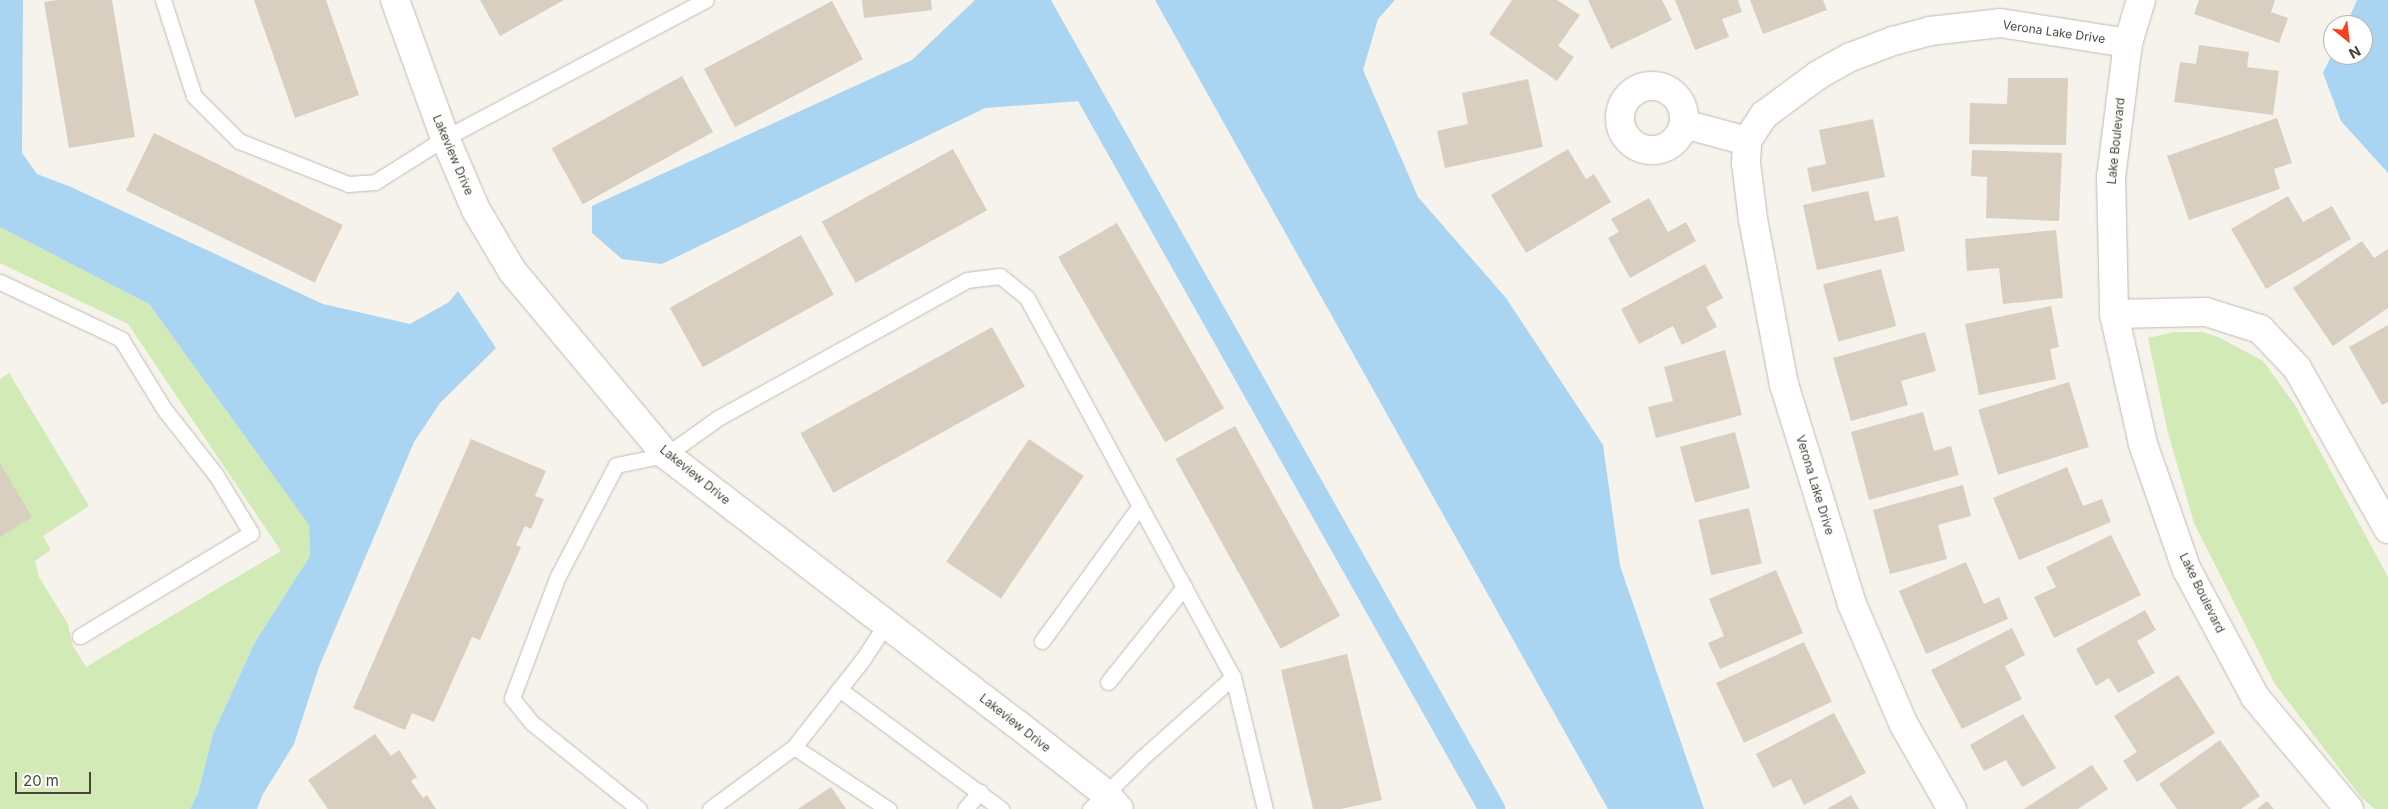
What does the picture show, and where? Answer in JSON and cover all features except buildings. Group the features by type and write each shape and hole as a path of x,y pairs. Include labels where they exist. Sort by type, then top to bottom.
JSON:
{"street":[{"name":"Lakeview Drive","path":"395,0 445,138 476,210 513,272 666,455 886,624 1104,804"},
{"name":"Lake Boulevard","path":"2141,0 2128,43 2110,177 2114,314 2143,444 2188,570 2255,697 2349,809"},
{"name":"Verona Lake Drive","path":"1952,809 1904,725 1852,604 1784,385 1753,219 1746,163 1747,141 1764,115 1818,75 1851,57 1893,41 1930,31 2000,23 2128,43"},
{"path":"1684,124 1747,141"},
{"path":"2114,314 2206,312 2260,329 2297,368 2388,529"}],"lane":[{"path":"162,0 194,96 239,141 348,184 375,182 445,138 706,0"},
{"path":"640,809 532,723 512,698 556,578 616,465 666,455 718,418 967,280 1000,276 1027,298 1233,677 1265,809"},
{"path":"0,282 121,339 164,409 216,475 251,533 80,636"},
{"path":"1042,641 1140,507"},
{"path":"1108,682 1184,586"},
{"path":"710,809 794,747 886,624"},
{"path":"1104,804 1233,677"},
{"path":"839,689 1001,809"},
{"path":"794,747 888,809"},
{"path":"965,809 980,792"}],"green space":[{"path":"0,227 149,304 309,525 310,556 255,642 213,734 198,793 190,809 0,809 0,379 9,373 89,506 43,536 51,550 35,561 39,577 68,624 72,644 86,667 281,551 128,324 0,263"},
{"path":"2174,332 2203,332 2220,338 2263,361 2295,405 2388,577 2388,809 2375,809 2361,797 2275,684 2194,523 2167,429 2148,338"}],"water":[{"path":"0,0 23,0 22,153 37,174 71,187 323,304 410,324 449,302 458,291 496,348 440,403 414,442 319,667 294,744 263,794 257,809 190,809 198,793 213,734 255,642 310,556 309,525 149,304 0,227"},
{"path":"975,0 1036,0 1094,100 985,108 662,264 622,259 592,233 592,206 912,60"},
{"path":"1155,0 1395,0 1378,19 1363,70 1418,197 1506,298 1603,445 1620,566 1704,809 1608,809"},
{"path":"2357,0 2388,0 2388,173 2341,121 2323,73 2327,65 2373,65 2373,15 2350,15"}],"waterway":[{"path":"1036,0 1492,809"}]}
